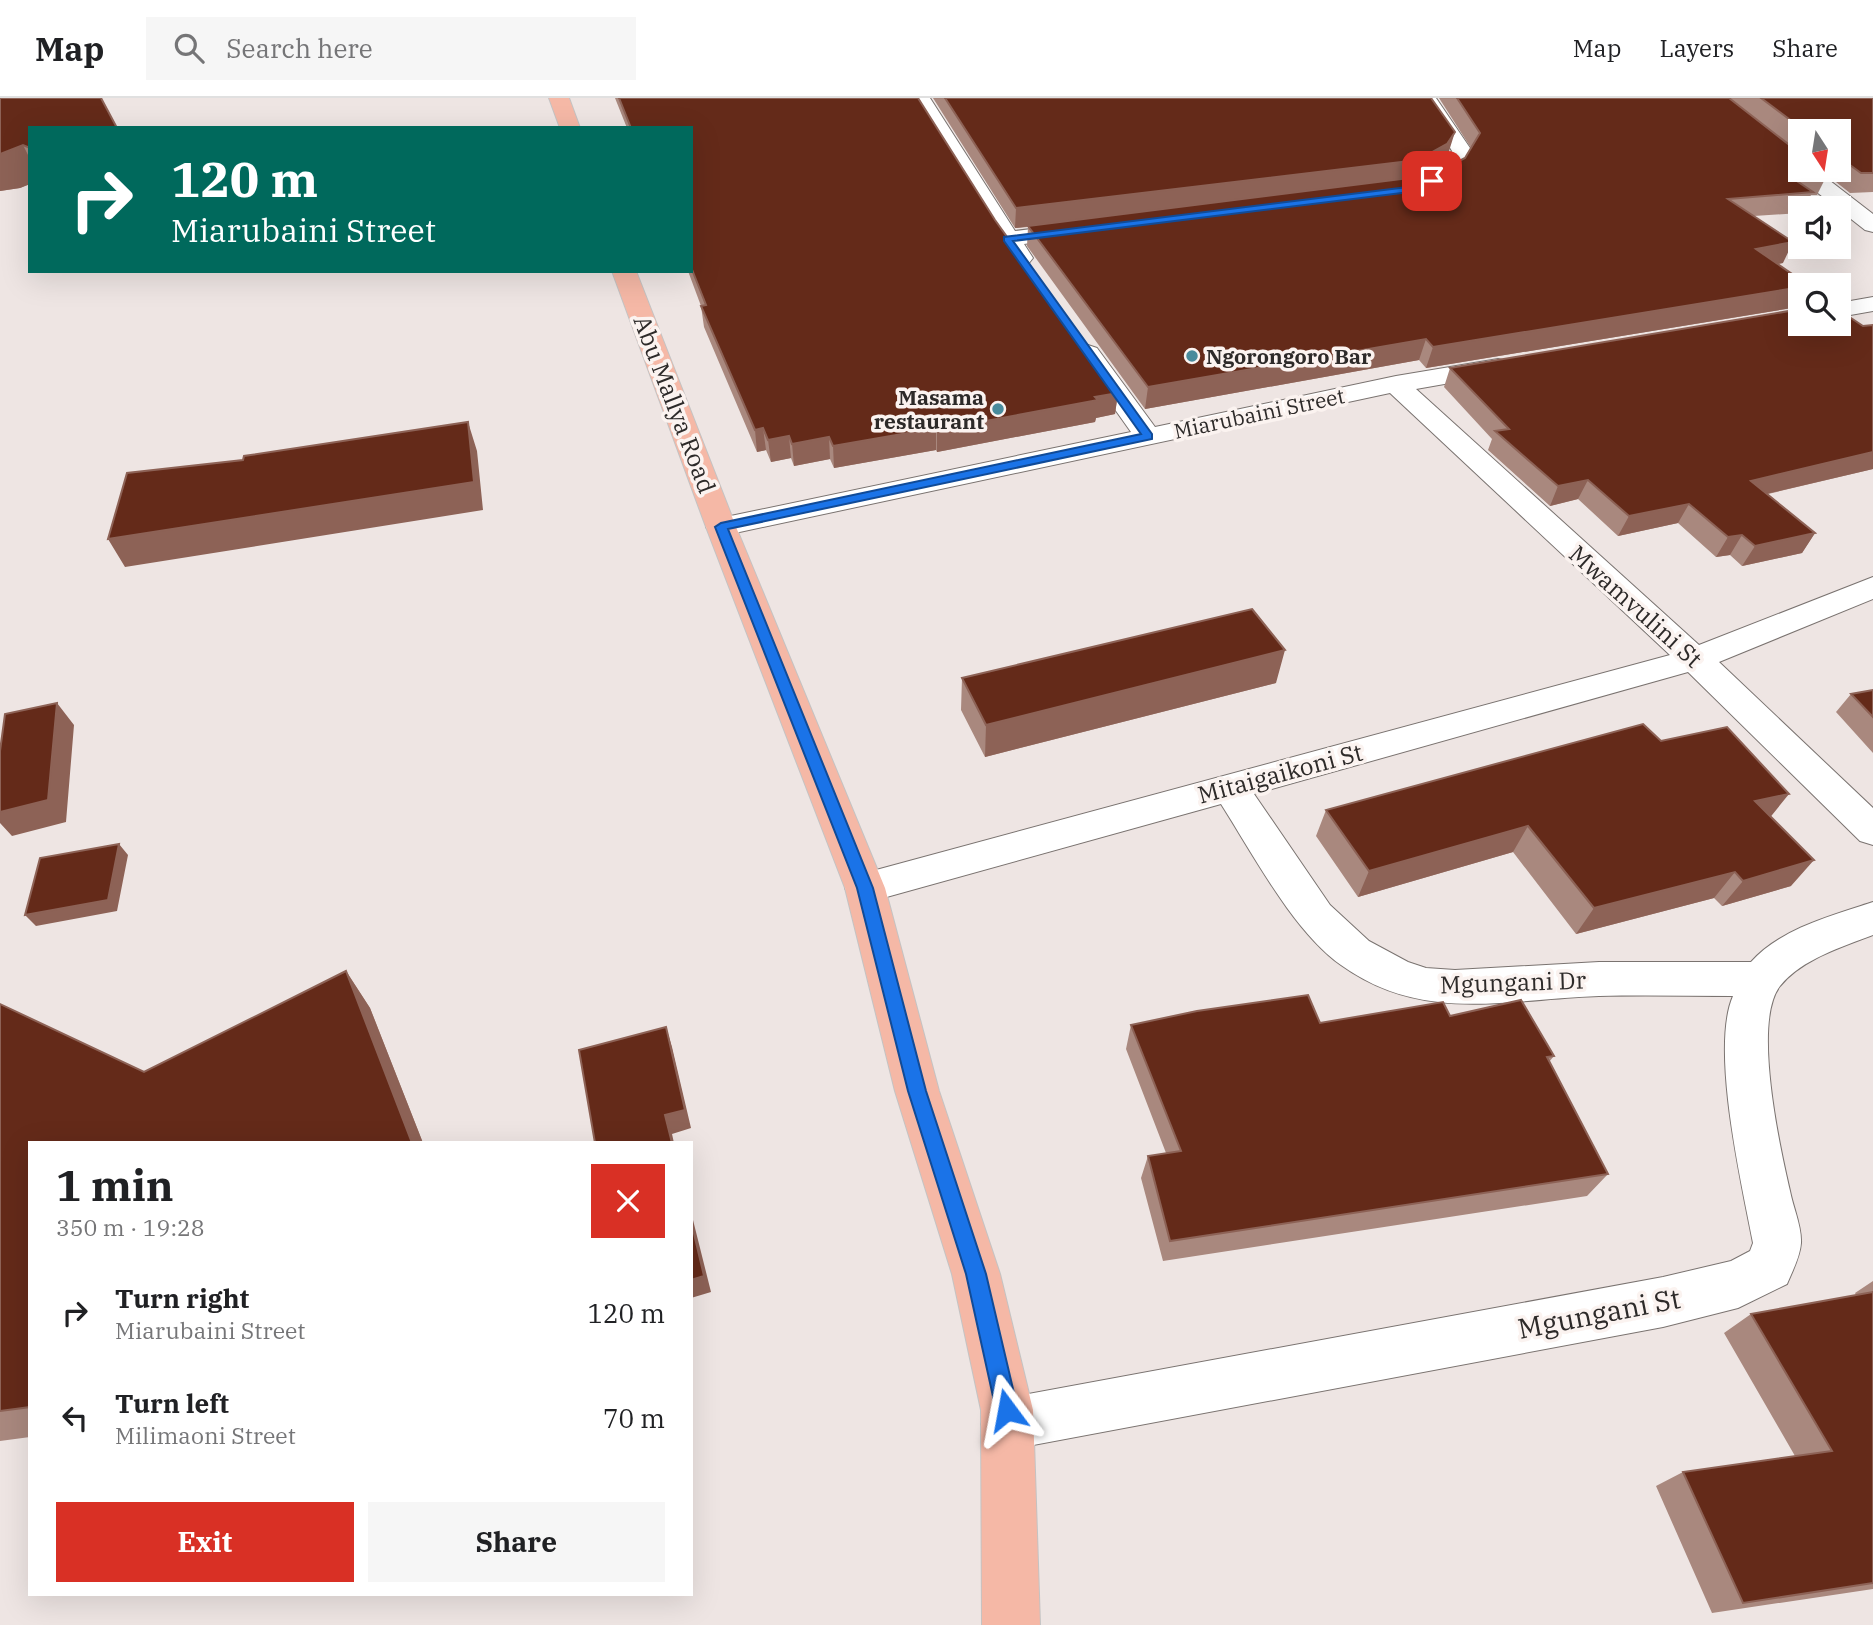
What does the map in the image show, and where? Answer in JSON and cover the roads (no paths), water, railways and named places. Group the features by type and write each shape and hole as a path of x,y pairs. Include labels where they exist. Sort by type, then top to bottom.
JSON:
{"main road":[{"path":"559,98 569,126"},
{"name":"Abu Mallya Road","path":"625,273 721,527 865,888 917,1091 976,1274 1007,1410 1011,1625"}],"street":[{"path":"920,98 1007,239 1031,272"},
{"path":"1391,192 1418,188 1446,175 1459,164 1462,151 1446,122 1426,98"},
{"path":"1818,182 1873,225"},
{"path":"1007,239 1103,227"},
{"path":"1851,308 1873,304"},
{"path":"1078,338 1148,436"},
{"name":"Miarubaini Street","path":"721,527 1396,384 1517,364"},
{"name":"Mwamvulini St","path":"1396,384 1695,659 1873,831"},
{"name":"Mitaigaikoni St","path":"865,888 1695,659 1873,587"},
{"name":"Mgungani Dr","path":"1229,787 1316,916 1354,953 1395,975 1426,985 1455,987 1599,979 1761,979"},
{"path":"1761,979 1783,959 1830,934 1873,918"},
{"name":"Mgungani St","path":"1007,1424 1662,1302 1738,1284 1770,1267 1777,1243 1748,1081 1745,1040 1752,1000 1761,979"}],"place":[{"name":"Ngorongoro Bar","path":"1192,356"},
{"name":"Masama restaurant","path":"998,409"}]}
